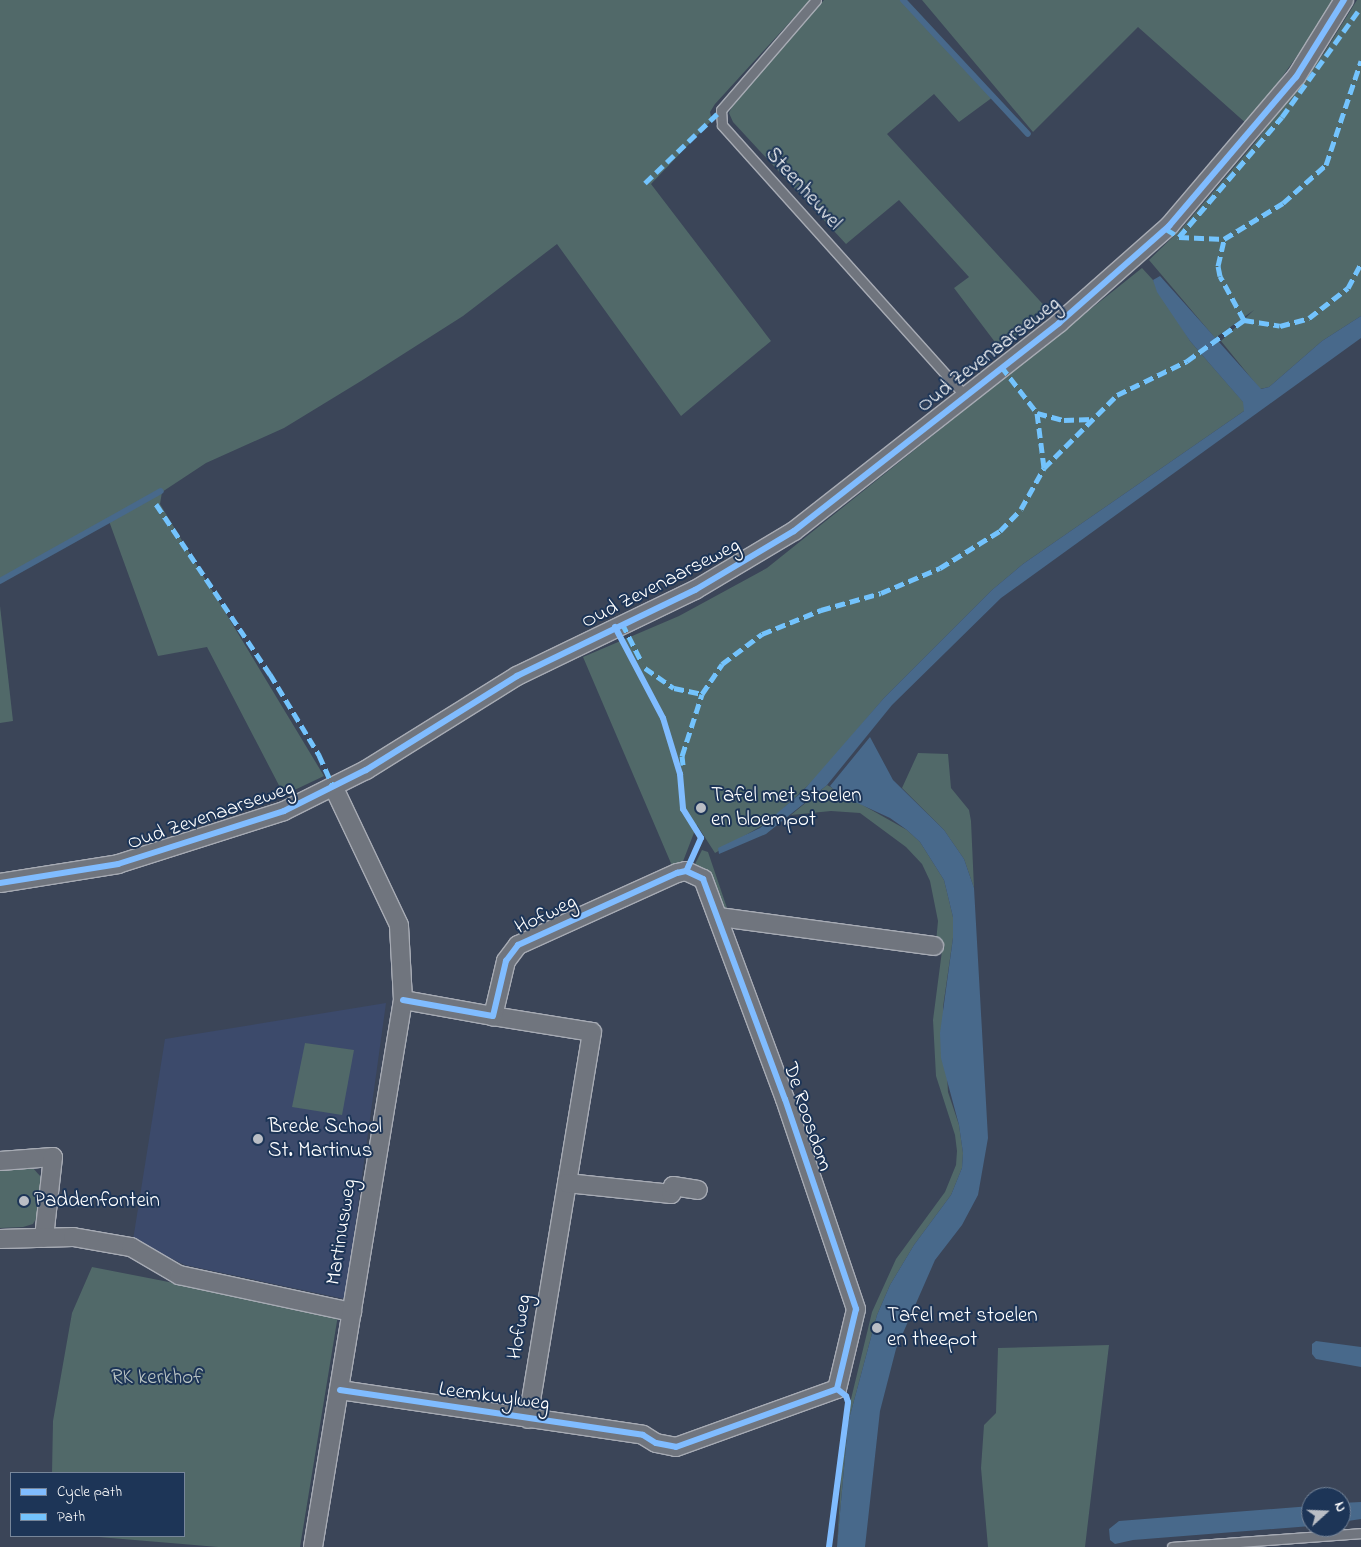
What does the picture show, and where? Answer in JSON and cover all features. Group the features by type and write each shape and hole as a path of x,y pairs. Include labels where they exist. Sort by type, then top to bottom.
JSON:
{"street":[{"name":"Oud Zevenaarseweg","path":"0,882 118,864 254,822 334,788 517,676 695,590 794,530 964,395 1059,323 1169,226 1296,77 1344,0"},
{"name":"Martinusweg","path":"313,1547 402,1000 399,925 334,788"},
{"name":"Hofweg","path":"493,1016 506,961 518,945 686,871"},
{"name":"De Roosdom","path":"643,1435 656,1443 676,1447 837,1389 856,1309 708,885 703,879 686,871"},
{"path":"720,917 934,946"},
{"name":"Hofweg","path":"402,1000 592,1032 528,1419"},
{"path":"0,1162 53,1157 44,1237"},
{"path":"567,1183 671,1194 673,1186 698,1190"},
{"path":"0,1239 73,1237 131,1247 179,1275 352,1312"},
{"name":"Leemkuylweg","path":"340,1390 643,1435"}],"lane":[{"name":"Steenheuvel","path":"816,0 721,110 722,126 964,395"},
{"path":"1172,1547 1361,1533"}],"shaded area":[{"path":"1160,276 1261,389 1269,387 1322,341 1361,316 1361,338 1001,598 892,705 827,785 766,834 719,854 718,848 760,828 803,791 884,698 992,590 1023,564 1244,411 1243,402 1190,341 1157,292 1153,280"},
{"path":"870,737 893,780 944,830 964,859 974,888 988,1138 978,1195 962,1225 935,1260 896,1349 880,1411 865,1547 837,1547 848,1423 877,1315 890,1285 914,1245 951,1195 962,1168 963,1153 959,1125 941,1058 940,1033 953,938 953,917 944,880 920,842 907,830 890,818 840,795 830,786"},
{"name":"Brede School St. Martinus","path":"386,1003 345,1299 185,1265 133,1240 165,1039"},
{"path":"1316,1341 1361,1347 1361,1367 1316,1359 1312,1354 1312,1344"},
{"path":"1351,1502 1361,1502 1361,1519 1351,1520"},
{"path":"1301,1507 1301,1527 1133,1540 1115,1544 1110,1540 1109,1529 1119,1521"}],"green space":[{"path":"0,0 810,0 715,104 710,112 712,120 651,184 771,341 681,416 557,244 463,316 361,381 284,428 206,463 162,492 160,504 324,776 284,795 207,647 158,656 109,521 0,581"},
{"path":"824,0 902,0 993,97 959,122 934,94 887,134 1050,312 1001,350 954,288 969,277 899,200 846,244 733,122 729,113 738,95"},
{"path":"922,0 1333,0 1323,19 1248,125 1138,27 1033,132"},
{"path":"1357,0 1361,0 1361,316 1322,341 1269,387 1260,389 1221,341 1254,310 1215,338 1149,260 1182,228 1253,145 1324,53"},
{"path":"1142,268 1153,280 1190,341 1245,404 1244,411 1023,564 992,590 884,698 817,777 770,821 715,853 697,825 682,864 673,868 583,657 679,616 767,568"},
{"path":"0,606 13,721 0,723"},
{"path":"918,753 948,754 951,788 969,810 974,888 964,859 944,830 902,788"},
{"path":"827,785 907,830 920,842 944,880 953,917 953,938 943,1007 948,1092 959,1125 963,1153 962,1168 951,1195 914,1245 890,1285 877,1315 848,1423 837,1547 844,1428 872,1312 896,1259 945,1192 956,1165 957,1151 955,1135 936,1076 933,1020 943,943 936,942 938,921 930,881 922,864 906,847 860,813 831,811 791,815"},
{"path":"702,850 708,852 727,908 723,907 713,882 693,868"},
{"path":"305,1043 354,1050 342,1115 292,1107"},
{"path":"32,1167 41,1177 37,1217 33,1224 23,1227 0,1228 0,1168"},
{"name":"RK kerkhof","path":"92,1267 338,1315 300,1547 218,1547 99,1537 185,1537 185,1472 52,1472 53,1421 72,1313"},
{"path":"1109,1345 1085,1547 988,1547 981,1468 984,1425 996,1413 998,1348"}],"waterway":[{"path":"903,0 1028,134"},
{"path":"0,581 161,491"}],"marked path":[{"path":"1179,237 1282,117 1361,7"},
{"path":"683,765 682,756 702,694 722,664 762,634 821,610 881,593 940,568 1000,531 1021,509 1044,468 1117,395 1187,361 1244,320 1220,276 1218,266 1224,239 1283,203 1326,165 1361,61"},
{"path":"645,183 721,110"},
{"path":"1166,229 1179,237 1224,239"},
{"path":"1244,320 1280,326 1309,318 1348,288 1361,264"},
{"path":"1001,366 1037,413 1044,468"},
{"path":"1037,413 1064,420 1093,419"},
{"path":"156,504 270,674 319,755 334,788"},
{"path":"622,623 642,663"},
{"path":"645,668 674,688 702,694"}],"cycle path":[{"path":"0,883 118,864 284,811 366,770 517,676 695,590 794,531 1059,323 1169,226 1296,77 1344,0"},
{"path":"615,627 663,718 680,774 683,809 701,838 686,871"},
{"path":"403,1000 493,1016 506,961 518,945 677,873 686,871 703,879 785,1099 856,1309 837,1389"},
{"path":"340,1390 643,1435 656,1443 676,1447 837,1389"},
{"path":"829,1547 848,1402 846,1396 837,1389"}],"place":[{"name":"Tafel met stoelen en bloempot","path":"701,808"},
{"name":"Brede School St. Martinus","path":"258,1139"},
{"name":"Paddenfontein","path":"24,1201"},
{"name":"Tafel met stoelen en theepot","path":"877,1328"}]}
